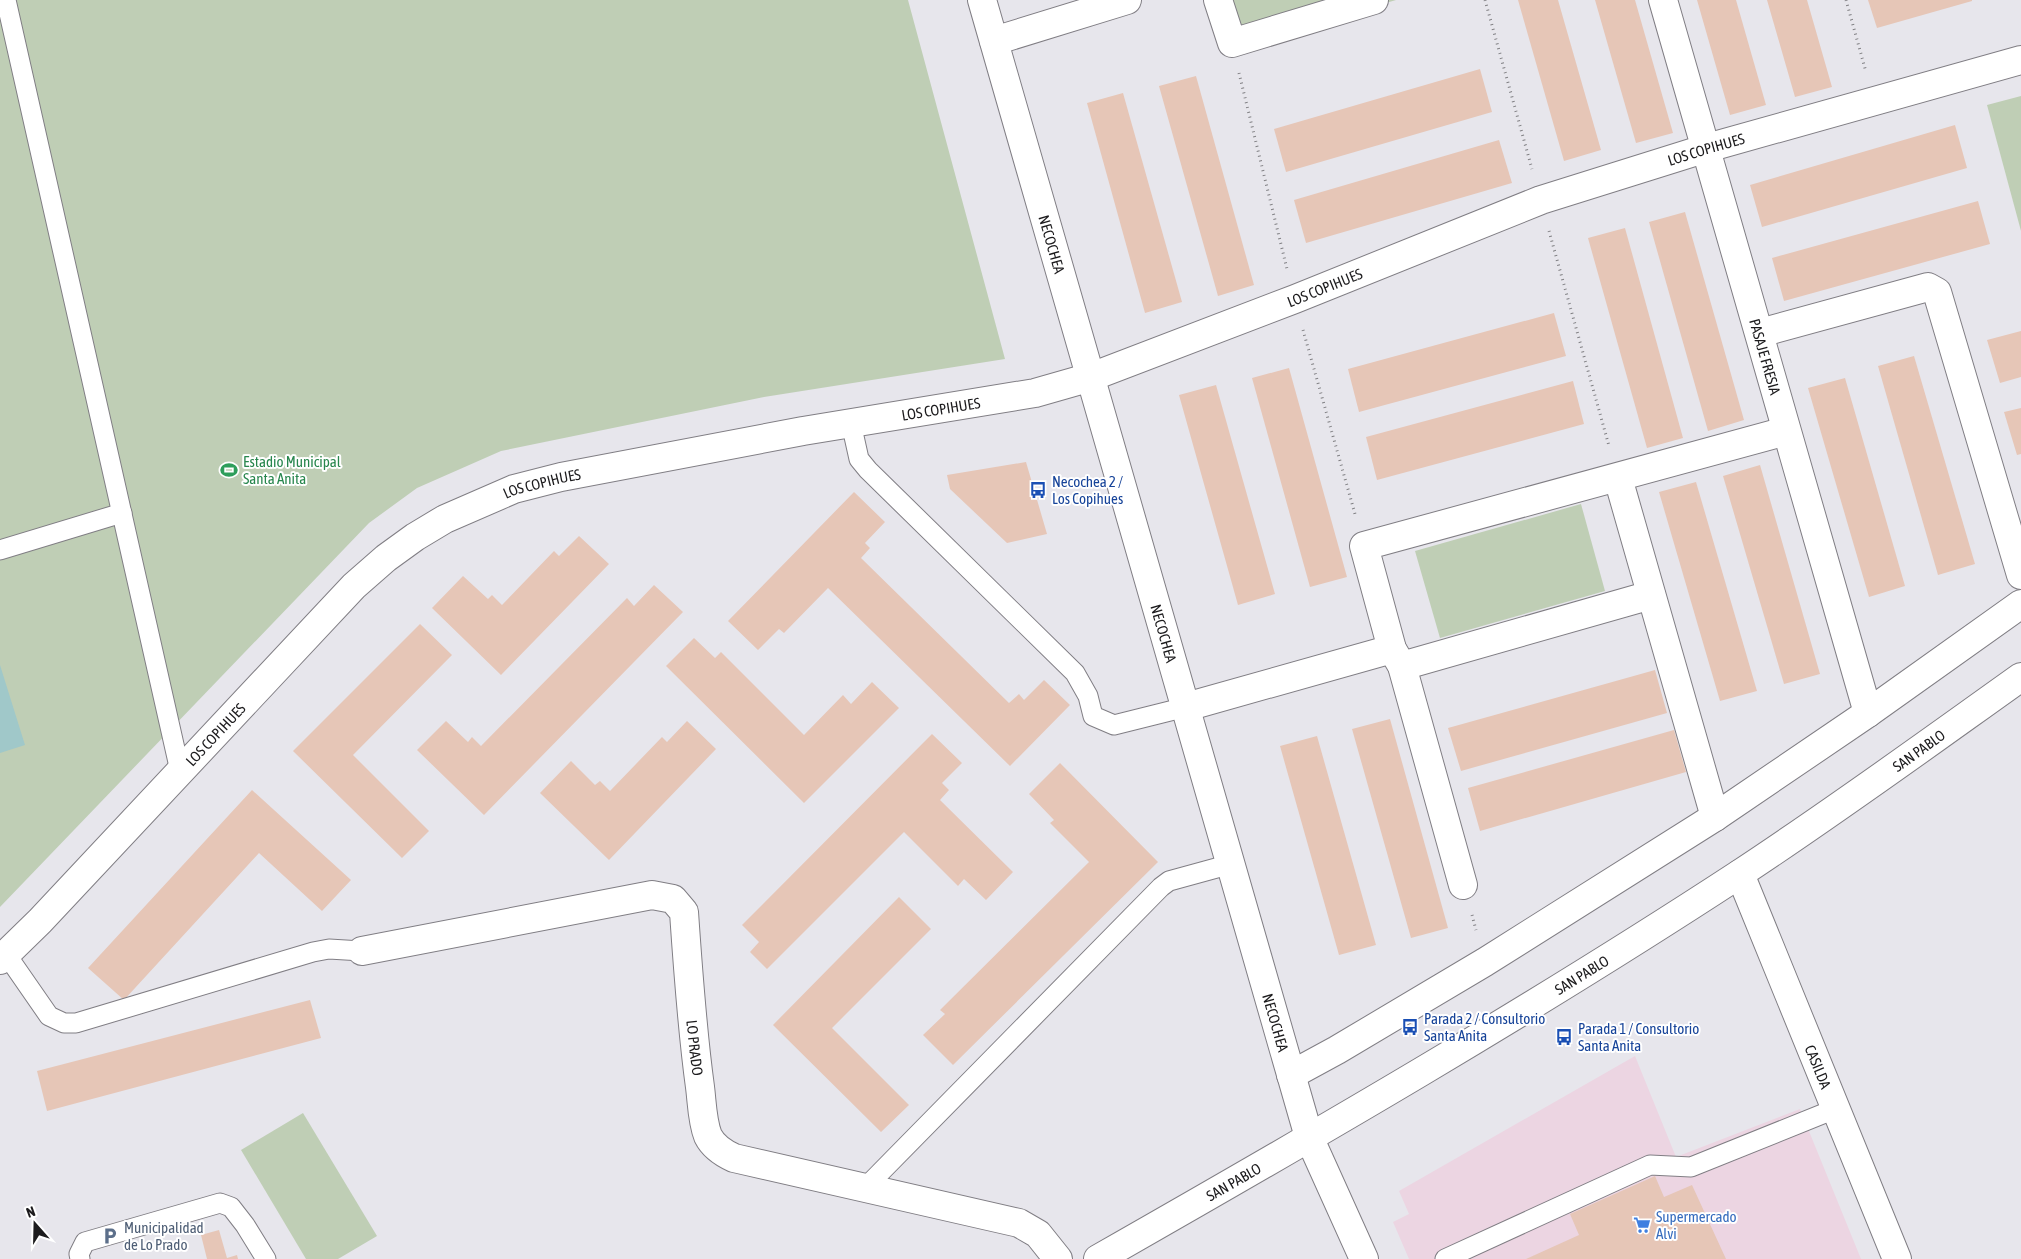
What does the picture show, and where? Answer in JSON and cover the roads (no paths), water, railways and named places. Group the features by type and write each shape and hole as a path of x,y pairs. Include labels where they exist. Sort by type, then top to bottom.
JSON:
{"street":[{"name":"NECOCHEA","path":"982,0 1309,1137 1364,1259"},
{"path":"994,41 1127,0"},
{"path":"1218,0 1232,43 1374,0"},
{"name":"PASAJE FRESIA","path":"1663,0 1868,713"},
{"name":"LOS COPIHUES","path":"3,957 46,914 354,586 386,558 415,537 445,519 514,489 561,477 851,424 1035,393 1091,378 1295,299 1541,200 1706,148 2021,60"},
{"path":"1760,333 1928,287 1938,292 2021,575"},
{"path":"1463,885 1364,546 1786,431"},
{"path":"1618,478 1715,817"},
{"path":"1186,707 1651,595"},
{"path":"1291,1075 1337,1050 1484,962 1715,817 1868,713 2021,604"},
{"name":"SAN PABLO","path":"1098,1259 1309,1137 1580,976 1740,874 2021,677"},
{"name":"CASILDA","path":"1740,874 1897,1259"},
{"name":"LO PRADO","path":"362,951 652,895 673,900 684,912 696,1060 705,1126 709,1136 724,1153 734,1158 1018,1223 1038,1234 1058,1259"}],"lane":[{"path":"6,0 180,771"},
{"path":"851,424 859,459 868,470 1075,673 1088,696 1094,716 1114,725 1186,707"},
{"path":"0,550 122,513"},
{"path":"865,1188 1161,888 1169,881 1231,864"},
{"path":"3,957 49,1016 64,1023 76,1023 313,952 329,949 362,951"},
{"path":"1445,1259 1650,1165 1691,1168 1835,1109"},
{"path":"80,1259 78,1254 85,1242 220,1203 232,1207 266,1259"}],"water":[{"path":"0,665 25,745 0,753"}],"place":[{"name":"Estadio Municipal Santa Anita","path":"229,470"},
{"name":"Necochea 2 / Los Copihues","path":"1038,490"},
{"name":"Parada 2 / Consultorio Santa Anita","path":"1410,1027"},
{"name":"Parada 1 / Consultorio Santa Anita","path":"1564,1037"},
{"name":"Supermercado Alvi","path":"1642,1225"},
{"name":"Municipalidad de Lo Prado","path":"110,1236"}]}
